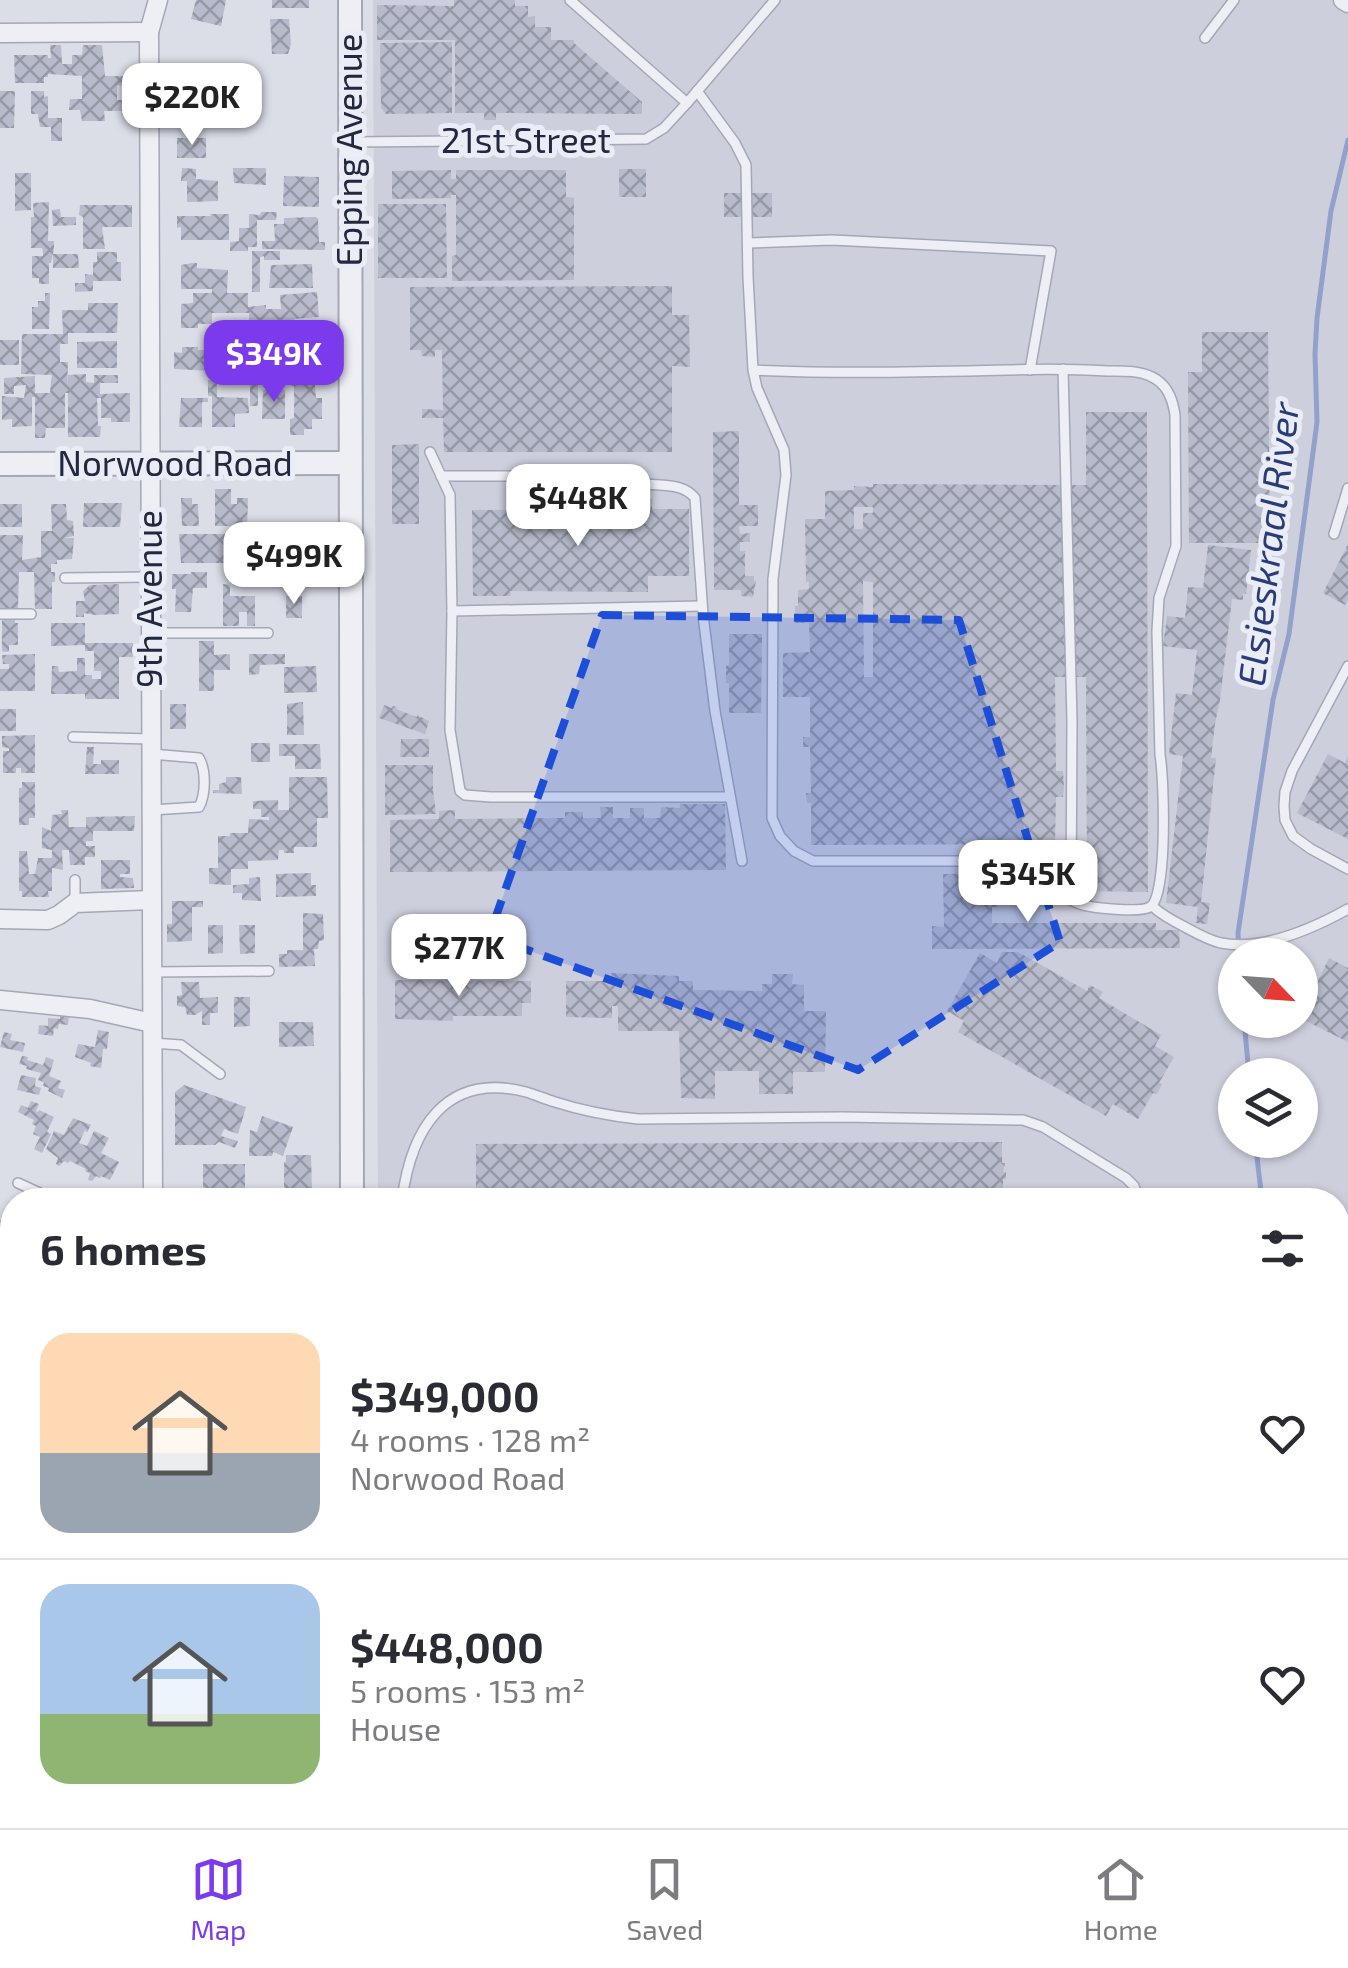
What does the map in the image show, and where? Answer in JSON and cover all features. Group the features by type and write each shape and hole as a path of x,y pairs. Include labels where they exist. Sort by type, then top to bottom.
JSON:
{"street":[{"name":"9th Avenue","path":"153,1188 150,32 158,0"},
{"name":"Epping Avenue","path":"350,0 352,1188"},
{"path":"0,33 150,32"},
{"name":"Norwood Road","path":"0,464 350,463"},
{"path":"0,919 48,920 75,904 152,900"},
{"path":"0,1000 90,1009 152,1023"}],"lane":[{"path":"570,0 687,103"},
{"name":"21st Street","path":"350,142 638,141 654,136 775,0"},
{"path":"1205,38 1234,0"},
{"path":"697,91 746,165 753,370 784,450 786,475 773,579 774,827 794,851 813,861 989,862 1013,867 1091,907 1152,906 1158,895 1162,856 1158,615 1176,546 1173,400 1162,384 1136,372 1063,368 753,370"},
{"path":"748,243 832,240 1051,251 1030,370"},
{"path":"1063,368 1072,721 1071,900"},
{"path":"430,452 450,496 450,730 460,792 491,797 730,797"},
{"path":"441,476 660,484 680,487 695,498 702,606 742,862"},
{"path":"1334,534 1348,488"},
{"path":"65,578 150,577"},
{"path":"452,611 702,606"},
{"path":"0,614 31,614"},
{"path":"150,633 268,633"},
{"path":"1348,666 1292,771 1284,806 1288,828 1298,841 1348,869"},
{"path":"74,737 150,747 202,760 204,798 200,807 151,810"},
{"path":"75,880 75,904"},
{"path":"1152,906 1173,921 1224,944 1251,943 1297,932 1348,909"},
{"path":"151,972 270,971"},
{"path":"152,1042 181,1045 220,1074"},
{"path":"404,1188 411,1154 433,1113 454,1097 498,1088 606,1116 638,1119 1023,1120 1043,1127 1126,1178 1135,1188"},
{"path":"18,1183 29,1188"}],"highlighted area":[{"path":"602,615 959,620 1060,942 858,1070 489,936"}],"shaded area":[{"path":"373,0 1348,0 1348,1188 378,1188"}],"building":[{"path":"196,0 226,0 221,26 191,19"},
{"path":"272,0 309,0 309,8 272,8"},
{"path":"454,0 515,0 515,6 528,6 528,17 535,16 535,27 551,27 551,40 574,40 642,102 642,114 496,113 496,120 484,120 484,113 455,113 455,40 377,40 377,5 454,6"},
{"path":"270,19 289,19 288,54 272,54"},
{"path":"452,42 452,113 386,114 381,108 380,43"},
{"path":"50,45 61,45 62,64 72,64 72,55 82,55 83,45 102,45 105,76 123,76 122,86 117,85 117,100 132,100 131,111 104,111 105,121 82,121 80,110 69,110 70,99 82,99 82,76 48,74 44,83 15,83 14,55 51,58"},
{"path":"0,91 15,91 14,128 0,128"},
{"path":"31,91 44,91 44,97 48,96 48,118 62,118 62,141 51,141 51,127 40,127 38,114 31,114"},
{"path":"180,92 196,92 197,99 217,100 217,121 198,121 197,128 188,128 187,101 180,101"},
{"path":"177,138 206,138 206,158 177,158"},
{"path":"182,168 196,169 196,179 218,181 218,201 187,202 187,181 181,181"},
{"path":"233,168 266,168 266,185 234,183"},
{"path":"619,169 646,169 646,197 619,197"},
{"path":"451,170 451,179 456,179 456,170 566,170 566,197 574,198 574,280 452,281 456,195 392,199 392,171"},
{"path":"15,173 31,173 31,210 15,211"},
{"path":"284,176 319,177 319,207 283,206"},
{"path":"724,193 772,193 772,217 724,217"},
{"path":"49,202 48,241 54,241 54,249 49,284 39,284 39,278 32,278 32,256 43,256 43,252 42,248 31,248 31,217 33,203"},
{"path":"378,204 446,204 447,278 378,278"},
{"path":"80,205 132,205 132,227 102,227 105,249 83,249"},
{"path":"60,209 61,217 76,217 76,225 53,226 52,210"},
{"path":"277,212 276,220 257,220 257,247 230,251 230,242 239,241 239,228 249,228 249,214"},
{"path":"229,214 229,240 181,240 177,216"},
{"path":"315,217 319,242 325,242 325,250 262,249 262,241 275,241 274,224 284,224 284,218"},
{"path":"252,251 280,251 280,260 260,257 260,292 252,292"},
{"path":"97,252 117,252 121,281 93,281 93,291 75,292 75,283 85,283 85,274 93,275"},
{"path":"53,254 78,254 79,268 53,268"},
{"path":"197,263 197,268 228,270 227,293 248,293 248,307 266,305 266,309 281,309 280,295 317,292 319,317 294,319 294,325 284,326 284,334 313,334 313,368 296,369 296,373 268,372 268,345 249,345 249,313 212,313 212,324 181,328 181,304 193,303 193,293 212,293 212,289 181,289 181,265"},
{"path":"312,264 313,288 269,288 271,265"},
{"path":"672,286 672,315 689,315 690,367 672,366 672,452 444,452 443,418 422,418 422,409 443,410 442,350 435,350 435,357 410,350 410,287"},
{"path":"45,293 50,293 49,329 32,329 32,307 45,301"},
{"path":"88,303 118,303 117,333 68,333 68,344 60,344 60,362 68,362 67,387 68,375 86,374 86,382 94,383 94,375 118,375 118,383 100,383 100,394 130,393 130,422 101,418 101,398 97,398 100,437 68,437 65,393 65,428 46,428 45,438 35,438 35,397 32,426 12,427 12,419 2,420 2,396 24,398 26,385 14,386 14,394 4,394 4,378 35,376 35,393 50,393 52,375 21,374 22,334 63,334 62,310 88,310"},
{"path":"1202,332 1268,332 1270,543 1189,543 1188,372 1202,372"},
{"path":"0,340 19,340 19,365 0,365"},
{"path":"117,341 117,368 77,368 77,342"},
{"path":"248,346 248,374 239,374 239,383 231,383 231,374 226,374 226,355 237,355 237,347"},
{"path":"182,347 212,350 212,371 174,369 174,352 182,353"},
{"path":"250,374 258,374 258,406 250,406"},
{"path":"290,374 314,374 316,398 322,398 322,419 312,419 312,429 304,429 304,435 290,435 294,386"},
{"path":"208,380 217,380 217,397 248,398 249,413 235,414 235,427 212,427"},
{"path":"263,390 285,390 285,419 262,419"},
{"path":"181,398 208,398 208,402 202,402 202,427 179,427"},
{"path":"1086,412 1147,412 1148,892 1087,891 1086,677 1055,677 1056,771 1063,771 1064,787 1063,797 1056,797 1055,844 811,845 811,803 807,803 806,793 811,793 810,747 803,747 803,737 810,737 810,697 783,697 783,653 810,652 809,623 795,623 795,606 798,590 809,589 805,519 825,519 825,491 854,490 854,486 873,484 1086,485","holes":["854,507 873,507 873,513 863,513 863,529 854,529","863,581 873,582 873,677 864,677"]},
{"path":"739,431 739,505 758,505 758,526 739,526 740,534 750,533 750,542 740,542 740,551 745,551 745,576 754,576 756,581 753,597 741,596 741,590 714,590 713,432"},
{"path":"419,444 419,524 392,524 392,445"},
{"path":"215,489 231,489 231,504 237,504 237,498 248,498 247,531 313,530 314,566 236,570 238,530 215,526"},
{"path":"181,498 192,498 192,504 198,504 199,526 182,526"},
{"path":"652,499 652,509 689,509 689,576 648,576 648,592 510,591 511,596 473,596 472,510 624,509 624,500"},
{"path":"84,503 122,503 120,527 83,527"},
{"path":"0,504 22,504 22,527 0,527"},
{"path":"51,504 66,504 74,536 64,538 74,538 72,559 51,564 51,572 55,572 52,609 35,609 34,572 19,572 18,608 0,608 0,535 23,535 22,560 41,557 41,531 52,531"},
{"path":"179,534 232,534 232,563 181,563"},
{"path":"1348,544 1348,600 1345,605 1323,593"},
{"path":"1208,545 1251,550 1246,594 1243,593 1243,600 1232,599 1211,758 1216,758 1201,902 1210,903 1207,924 1196,923 1198,907 1166,903 1183,756 1169,754 1176,693 1192,695 1197,650 1163,646 1167,616 1185,618 1188,587 1203,588"},
{"path":"207,572 207,588 193,588 191,612 175,612 172,574"},
{"path":"119,584 119,614 84,613 84,617 76,617 76,601 85,601 83,591 90,585"},
{"path":"223,584 230,585 230,596 255,596 255,626 247,626 247,612 239,612 239,626 223,626"},
{"path":"286,596 302,596 302,618 286,618"},
{"path":"2,618 15,618 18,623 18,645 9,645 5,652 2,651"},
{"path":"51,623 85,623 85,643 133,643 133,657 119,657 119,699 51,694 52,666 58,666 59,672 77,671 77,658 85,658 85,675 101,679 101,671 94,671 94,651 85,651 85,645 51,646"},
{"path":"729,634 762,634 761,713 729,713"},
{"path":"199,641 214,641 214,655 230,654 230,670 214,670 214,691 199,691"},
{"path":"35,654 35,691 0,691 0,669 9,669 9,664 3,664 2,655"},
{"path":"249,654 285,654 285,664 260,665 259,674 249,675"},
{"path":"316,666 317,692 284,693 284,667"},
{"path":"303,702 304,735 287,735 287,704"},
{"path":"170,704 186,704 186,729 170,729"},
{"path":"384,705 429,721 425,734 379,718"},
{"path":"0,709 16,709 16,731 0,731"},
{"path":"35,735 35,773 21,773 21,768 16,768 16,773 3,773 3,751 9,748 2,747 2,736"},
{"path":"401,739 429,739 429,757 400,757"},
{"path":"251,743 270,743 270,762 251,762"},
{"path":"279,744 320,744 321,769 295,769 295,756 279,756"},
{"path":"87,747 94,747 93,764 119,760 119,774 85,774"},
{"path":"1328,754 1345,763 1348,756 1348,839 1297,813"},
{"path":"385,765 433,765 436,814 385,815"},
{"path":"226,777 241,777 242,794 213,793 226,782"},
{"path":"289,777 327,777 328,818 317,818 317,847 294,847 294,853 279,850 278,860 248,861 248,869 231,869 231,885 209,884 209,868 218,868 218,836 248,833 249,819 269,820 261,817 261,809 253,809 253,801 278,800 278,810 289,810"},
{"path":"22,782 35,782 35,818 29,818 29,825 19,825"},
{"path":"680,804 725,804 726,870 390,872 390,820 439,819 439,811 455,810 455,819 565,818 565,812 601,818 600,807 613,807 613,818 630,818 630,808 644,808 644,818 660,818 661,807 680,808"},
{"path":"61,810 68,810 69,827 86,827 86,817 135,816 134,831 93,831 93,841 86,841 86,846 95,846 95,857 85,857 85,865 70,865 69,850 62,850 63,870 52,868 49,897 22,897 19,851 27,851 29,874 35,874 38,858 52,858 52,850 42,848 42,827 51,831 52,815 62,814"},
{"path":"101,860 130,860 130,874 120,877 133,878 134,888 101,889"},
{"path":"311,873 316,896 276,897 276,874"},
{"path":"943,874 997,876 998,907 992,907 992,923 1156,923 1156,930 1179,930 1180,948 932,949 932,926 944,927"},
{"path":"260,877 261,901 242,900 242,893 233,893 233,885 249,884 249,878"},
{"path":"172,901 203,901 203,907 192,907 192,941 167,942"},
{"path":"303,913 323,914 324,940 314,949 315,966 279,967 279,954 303,950"},
{"path":"208,925 223,925 223,953 208,954"},
{"path":"239,925 255,925 255,953 240,954"},
{"path":"1002,952 1018,952 1087,991 1090,985 1103,992 1099,998 1161,1035 1155,1046 1174,1057 1157,1094 1153,1093 1138,1119 1113,1104 1106,1116 958,1032 964,1021 947,1011 980,953 997,963"},
{"path":"1329,958 1348,968 1348,1042 1318,1027 1318,981"},
{"path":"611,973 679,976 679,981 693,981 693,990 762,991 762,984 772,984 772,974 793,974 792,984 804,985 804,1011 826,1011 825,1072 793,1072 793,1094 759,1094 759,1071 715,1071 715,1099 681,1098 679,1031 618,1031 618,1006 612,1006 612,1018 566,1017 566,981 611,981"},
{"path":"395,980 531,981 531,1003 522,1003 522,1016 453,1016 453,1021 395,1019"},
{"path":"181,982 199,982 200,998 218,997 218,1013 210,1013 210,1025 202,1025 202,1011 187,1015 185,1007 177,1006 177,996 182,995"},
{"path":"234,997 250,997 250,1026 234,1027"},
{"path":"60,1015 69,1016 68,1025 59,1024 53,1036 38,1034 39,1025 48,1026 48,1018 60,1019"},
{"path":"279,1022 313,1022 314,1046 279,1047"},
{"path":"98,1030 109,1032 101,1068 75,1057 78,1044 95,1047"},
{"path":"4,1032 12,1034 10,1040 25,1043 23,1052 0,1047"},
{"path":"22,1056 43,1065 46,1057 54,1060 49,1076 61,1081 58,1088 65,1090 62,1098 43,1086 44,1082 38,1080 41,1073 19,1064"},
{"path":"21,1075 36,1078 35,1086 41,1088 39,1095 17,1090"},
{"path":"184,1085 246,1107 238,1134 224,1129 221,1136 238,1141 235,1148 219,1142 175,1145 175,1092"},
{"path":"31,1101 39,1104 36,1111 54,1117 42,1153 34,1149 40,1137 33,1134 34,1120 18,1112 21,1105 28,1108"},
{"path":"262,1116 293,1127 283,1156 273,1152 272,1156 249,1156 250,1130 257,1132"},
{"path":"73,1118 91,1125 79,1143 87,1146 94,1131 109,1138 101,1153 119,1162 110,1180 96,1176 88,1180 90,1173 70,1161 59,1166 58,1158 46,1149 54,1131 64,1135"},
{"path":"1002,1142 1006,1179 1003,1188 476,1188 476,1144"},
{"path":"286,1155 311,1155 312,1188 284,1188"},
{"path":"203,1164 245,1164 245,1188 203,1188"}],"waterway":[{"name":"Elsieskraal River","path":"1238,938 1273,700 1289,634 1317,422 1317,318 1331,211 1348,140"},
{"name":"Elsieskraal River","path":"1246,1038 1247,1058"},
{"name":"Elsieskraal River","path":"1257,1158 1261,1188"}]}
